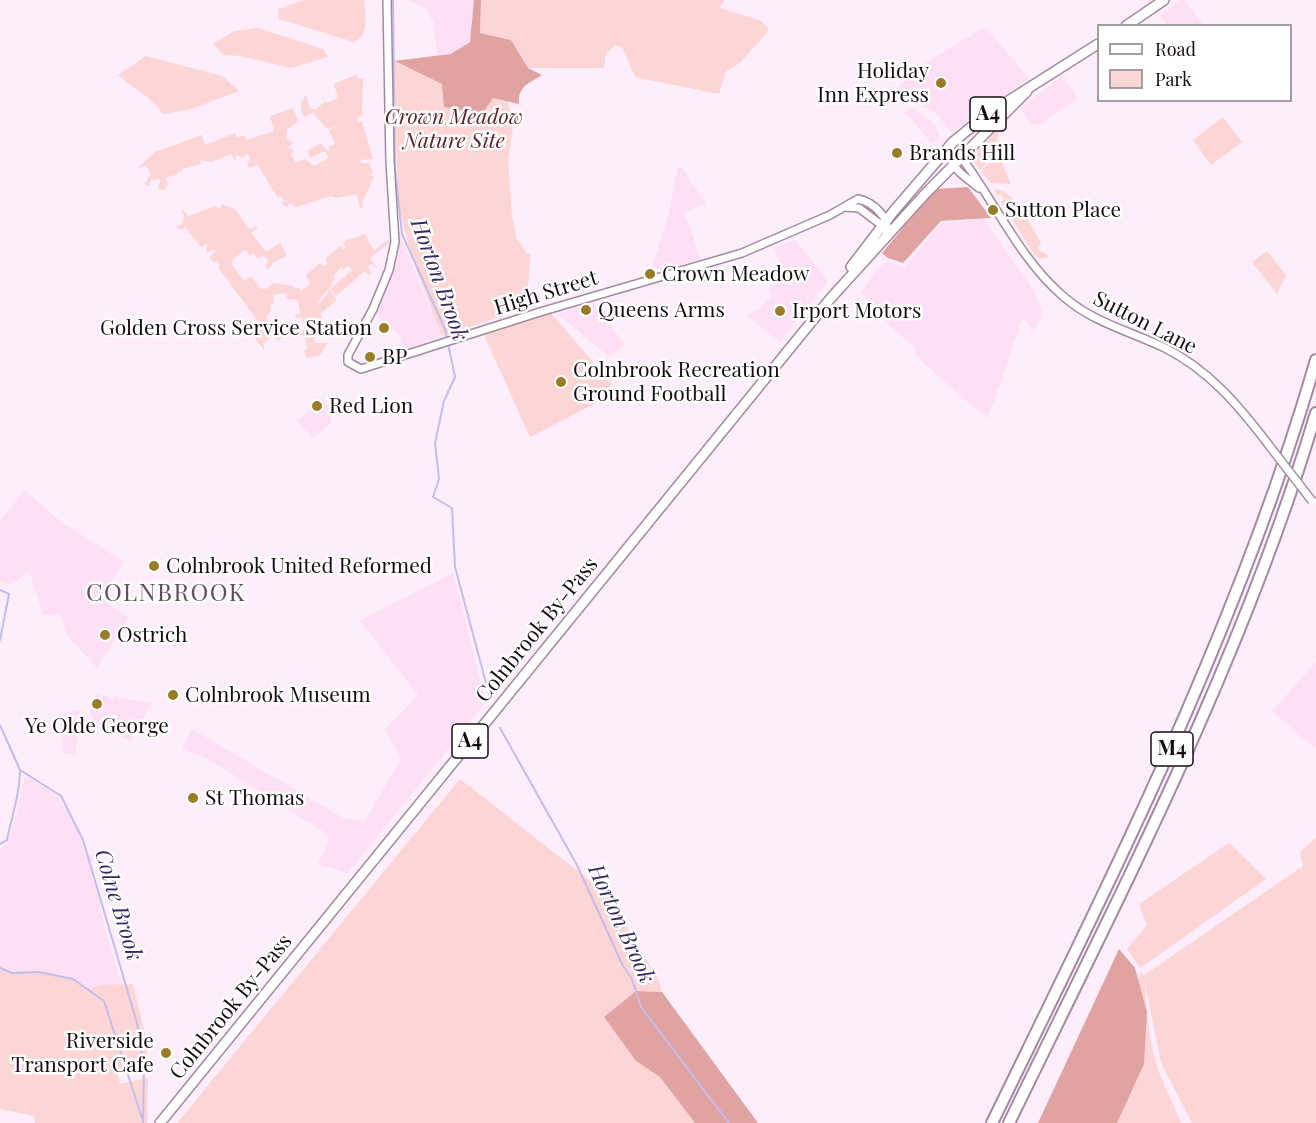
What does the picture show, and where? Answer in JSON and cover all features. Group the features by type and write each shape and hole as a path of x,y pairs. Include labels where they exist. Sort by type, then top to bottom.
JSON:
{"highway":[{"path":"1129,24 1164,0"},
{"name":"A4","path":"882,228 937,158 986,115 1097,45"},
{"name":"A4","path":"955,169 1027,91"},
{"name":"Colnbrook By-Pass","path":"160,1123 830,299 882,228 904,217 943,175 955,169"},
{"name":"M4","path":"992,1123 1171,751 1201,681 1251,559 1316,360"},
{"name":"M4","path":"1291,493 1316,413"},
{"name":"M4","path":"1009,1123 1215,693 1291,493 1316,434"}],"street":[{"name":"High Street","path":"387,0 390,161 395,242 389,270 377,300 348,355 351,365 361,369 444,341 753,249 844,207"},
{"path":"951,147 964,157"},
{"path":"951,147 955,169"},
{"name":"Sutton Lane","path":"964,157 985,194 1038,269 1063,296 1098,320 1166,349 1200,370 1231,398 1314,504"},
{"name":"Sutton Lane","path":"955,169 985,194"},
{"path":"844,207 858,199 884,213 893,212"},
{"path":"844,207 859,208 882,228"},
{"path":"876,209 882,228"}],"shaded area":[{"path":"406,0 474,0 470,42 451,54 437,56 434,24 426,8"},
{"path":"474,0 481,0 480,33 511,40 528,68 542,75 522,89 519,104 493,98 482,114 444,107 442,84 395,61 451,54 470,42"},
{"path":"1180,0 1184,0 1203,24 1166,24 1160,16"},
{"path":"985,27 1029,78 952,132 934,112 897,89 917,68"},
{"path":"1062,76 1078,98 1040,125 1031,124 1020,109"},
{"path":"911,107 933,123 940,134 937,140 932,143 904,112"},
{"path":"678,167 682,167 706,204 684,212 701,259 666,269 652,268 668,217"},
{"path":"968,187 991,218 941,221 903,263 888,258 882,253 935,189"},
{"path":"984,219 1028,282 1039,302 1043,316 1033,331 1022,319 988,418 916,356 915,348 890,326 861,293 875,272 888,261 904,268 942,223"},
{"path":"399,232 441,337 403,349 399,334 374,314 395,266"},
{"path":"795,240 828,281 780,342 746,315 758,310 772,296 769,289 776,283 773,277 783,270 774,248"},
{"path":"595,303 599,317 610,325 625,345 609,357 558,314"},
{"path":"323,398 328,405 332,422 314,438 297,421"},
{"path":"25,490 60,521 124,562 101,598 129,618 97,668 67,635 60,614 43,615 29,570 12,585 0,581 0,520"},
{"path":"453,573 486,702 348,873 318,864 329,841 327,834 207,758 182,748 192,729 345,819 365,821 401,758 385,729 418,695 360,621"},
{"path":"1316,662 1316,749 1272,711"},
{"path":"97,694 112,699 114,695 124,699 152,702 131,741 96,727 90,713"},
{"path":"79,710 81,714 75,755 64,753 60,730 63,725 60,715"},
{"path":"28,776 56,795 76,825 86,857 93,854 94,861 90,862 105,930 122,985 103,985 89,989 74,979 36,971 11,972 0,969 0,849 8,844 25,778"},
{"path":"1119,949 1135,968 1147,1012 1144,1064 1117,1123 1038,1123"},
{"path":"636,991 662,992 758,1123 695,1123 660,1077 636,1061 604,1017"}],"green space":[{"path":"305,0 364,0 365,24 362,35 354,42 279,19 278,9"},
{"path":"481,0 724,0 720,8 762,21 769,30 740,63 726,71 719,94 635,77 622,47 615,45 606,53 604,68 528,68 511,40 480,33"},
{"path":"258,28 323,49 328,57 291,68 241,56 223,55 213,44 234,31"},
{"name":"Crown Meadow Nature Site","path":"456,50 503,79 513,126 508,161 512,215 516,237 527,254 530,254 527,307 442,337 410,252 399,206 392,61 451,54"},
{"path":"146,56 222,76 239,91 191,109 163,114 147,97 118,75"},
{"path":"358,74 357,78 363,79 362,116 357,117 358,122 362,121 373,159 361,160 361,163 369,163 373,173 368,175 374,176 362,203 363,207 360,208 357,194 336,198 331,196 296,207 289,203 288,207 282,204 284,200 281,196 278,198 257,164 250,168 247,166 250,156 246,154 244,158 236,155 235,162 231,154 211,162 200,160 201,164 182,169 181,173 179,170 178,174 166,178 168,185 165,191 158,188 161,180 157,178 156,180 151,179 148,186 145,184 151,174 146,165 136,170 155,152 202,135 205,145 236,133 236,137 245,136 247,140 274,131 270,116 293,108 298,121 287,130 287,139 293,143 286,149 292,148 294,152 291,154 296,163 305,159 314,166 329,158 325,151 310,158 308,150 321,143 329,153 329,147 335,144 329,130 339,125 327,129 313,113 304,117 301,108 302,100 306,95 310,109 317,109 318,106 321,108 320,105 325,103 320,89 326,103 338,98 334,84"},
{"path":"1223,117 1242,142 1211,165 1193,140"},
{"path":"1001,127 990,159 980,170 974,162 976,152"},
{"path":"998,138 1000,158 1011,184 991,183 981,171 992,161"},
{"path":"994,189 1002,191 1015,201 1041,243 1037,249 1049,256 1042,259 1036,257 1001,202 1004,199 1001,194 997,196"},
{"path":"221,204 235,209 250,230 256,226 257,228 251,233 266,252 280,243 287,256 274,262 268,270 266,266 268,260 263,255 258,259 253,253 250,256 245,249 233,260 232,264 244,281 251,276 261,289 266,289 273,283 293,286 296,289 298,287 301,291 310,284 306,275 320,263 324,267 328,264 325,259 340,246 344,250 345,241 365,234 374,251 387,240 389,243 370,258 378,269 371,264 367,267 372,273 369,276 365,271 336,296 331,289 352,270 348,266 343,270 341,267 333,276 335,279 331,282 333,285 317,302 319,304 330,290 337,300 320,314 323,318 314,325 315,343 328,343 319,356 306,358 305,351 302,352 307,348 305,335 300,336 299,332 305,330 302,317 296,318 295,315 300,313 298,300 287,299 286,293 273,295 274,303 270,304 271,311 266,316 268,326 278,326 284,336 278,341 273,335 263,344 265,351 254,337 263,328 218,267 220,265 217,261 214,263 209,257 216,252 213,249 207,253 207,243 201,247 185,227 180,230 177,226 182,225 184,215 180,208 189,216 216,206 221,207"},
{"path":"1267,251 1286,275 1277,294 1252,262"},
{"path":"550,312 611,383 606,398 530,437 484,335"},
{"path":"460,779 607,894 658,979 662,992 636,991 604,1017 636,1061 660,1077 695,1123 177,1123"},
{"path":"1316,838 1316,1123 1192,1123 1161,1063 1145,983 1148,1025 1154,1056 1162,1081 1181,1123 1078,1123 1142,971 1143,976 1303,866 1300,852"},
{"path":"1229,843 1266,879 1140,968 1127,949 1147,925 1139,904"},
{"path":"0,969 56,974 70,978 89,989 102,985 133,984 145,1034 148,1063 117,1072 120,1084 148,1078 147,1123 35,1123 34,1116 0,1109"}],"waterway":[{"name":"Horton Brook","path":"393,0 395,167 402,234 445,329 455,377 444,401 435,443 439,479 433,497 452,508 455,567 489,694"},
{"name":"Colne Brook","path":"0,590 9,594 0,640"},
{"name":"Colne Brook","path":"0,725 20,770 61,796 83,840 137,1023 144,1068 143,1123"},
{"name":"Horton Brook","path":"500,728 577,865 623,966 632,979 641,1007 729,1123"},
{"path":"0,844 7,840 20,770"},
{"path":"0,968 12,973 38,972 73,979 104,1001 142,1118"}],"place":[{"name":"Holiday Inn Express","path":"941,83"},
{"name":"Brands Hill","path":"897,153"},
{"name":"Sutton Place","path":"993,210"},
{"name":"Crown Meadow","path":"650,274"},
{"name":"Queens Arms","path":"586,310"},
{"name":"Irport Motors","path":"780,311"},
{"name":"Golden Cross Service Station","path":"384,328"},
{"name":"BP","path":"370,357"},
{"name":"Colnbrook Recreation Ground Football","path":"561,382"},
{"name":"Red Lion","path":"317,406"},
{"name":"Colnbrook United Reformed","path":"154,566"},
{"name":"Ostrich","path":"105,635"},
{"name":"Colnbrook Museum","path":"173,695"},
{"name":"Ye Olde George","path":"97,704"},
{"name":"St Thomas","path":"193,798"},
{"name":"Riverside Transport Cafe","path":"166,1053"}],"district":[{"name":"COLNBROOK","path":"166,594"}]}
